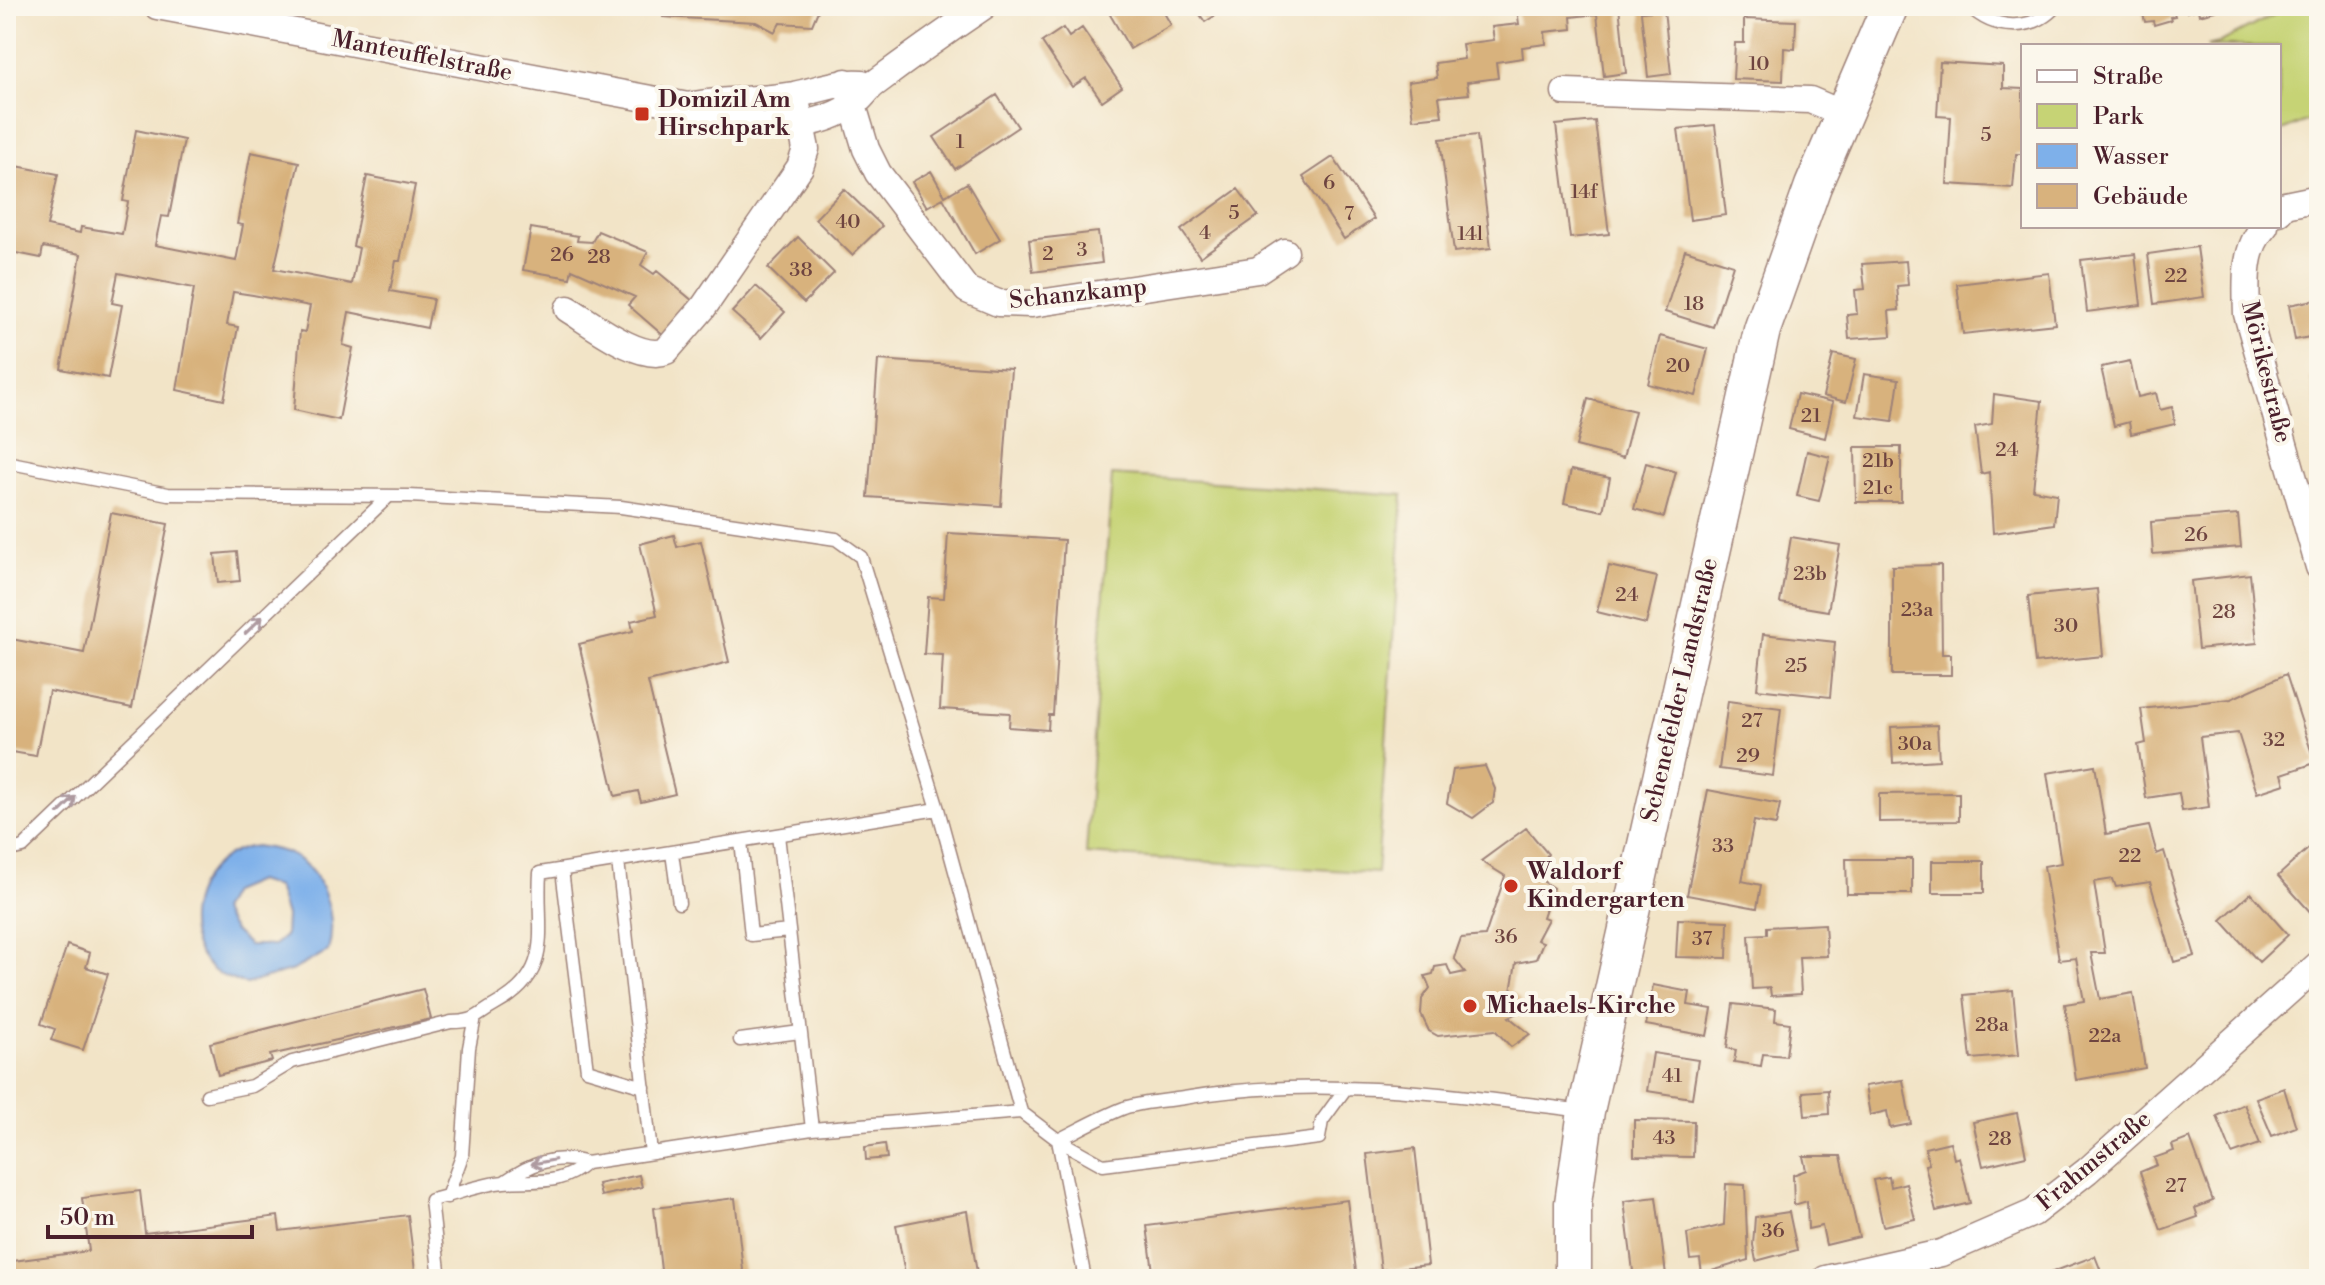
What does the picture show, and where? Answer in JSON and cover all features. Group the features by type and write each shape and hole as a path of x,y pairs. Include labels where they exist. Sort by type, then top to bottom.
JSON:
{"main road":[{"name":"Schenefelder Landstraße","path":"1573,1279 1573,1203 1586,1111 1762,330 1813,186 1890,6"}],"street":[{"name":"Manteuffelstraße","path":"157,6 688,106 713,119 744,125 802,122 849,94 874,84 984,6"},
{"path":"1565,92 1810,100 1845,115"},
{"name":"Manteuffelstraße","path":"688,106 717,100 849,94"},
{"name":"Schanzkamp","path":"849,94 866,149 894,199 967,290 982,299 1032,304 1258,270 1285,252"},
{"path":"568,309 636,350 659,354 666,351 703,308 800,167 806,149 795,95"},
{"path":"2281,210 2285,205 2319,198"},
{"name":"Mörikestraße","path":"2263,228 2254,237 2246,274 2247,314 2319,567"},
{"name":"Frahmstraße","path":"1826,1279 1941,1253 2033,1213 2087,1171 2317,970"}],"lane":[{"path":"1969,6 1980,17 2001,26 2026,24 2056,6"},
{"path":"6,462 168,494 389,496 621,507 836,539 861,557 938,809 1021,1112 1058,1140 1103,1165 1319,1138 1322,1121 1346,1088"},
{"path":"6,851 23,847 389,496"},
{"path":"207,1095 252,1086 292,1062 451,1022 474,1022 528,981 540,956 540,873 938,809"},
{"path":"778,835 812,1129"},
{"path":"741,841 751,935 789,931"},
{"path":"672,853 679,903"},
{"path":"618,861 651,1153"},
{"path":"562,870 587,1070 644,1087"},
{"path":"447,1197 462,1156 469,1048 474,1022"},
{"path":"740,1040 800,1032"},
{"path":"1058,1140 1126,1107 1244,1087 1448,1093 1586,1111"},
{"path":"504,1182 528,1165 569,1157 586,1163 812,1129 1021,1112"},
{"path":"1058,1140 1085,1279"},
{"path":"440,1279 431,1200 504,1182 531,1184 572,1175 586,1163"}],"green space":[{"path":"2291,6 2319,6 2319,116 2281,131 2281,44 2215,44"},
{"path":"1112,475 1403,495 1377,873 1086,854"}],"water":[{"path":"256,846 280,850 300,860 310,870 325,894 329,909 331,937 328,951 293,970 246,984 212,969 199,953 192,934 191,915 205,877 218,862 236,851","holes":["257,881 277,887 286,916 285,936 274,945 249,945 234,931 221,911 231,892"]}],"building":[{"path":"589,6 631,6 630,14 589,11"},
{"path":"664,6 820,6 812,25 780,23 775,32 756,22 663,17"},
{"path":"1105,6 1160,6 1171,25 1130,49"},
{"path":"1194,6 1230,6 1205,22"},
{"path":"1619,6 1626,73 1604,76 1597,14 1571,17 1572,29 1545,32 1546,44 1522,47 1523,58 1496,62 1498,78 1467,82 1469,94 1439,97 1442,116 1413,119 1408,82 1437,78 1435,63 1464,59 1462,44 1494,40 1492,27 1519,24 1517,9"},
{"path":"2141,6 2172,6 2175,16 2154,25 2153,21 2145,22"},
{"path":"2186,6 2214,6 2215,11 2199,15 2198,9 2187,12"},
{"path":"1664,10 1671,74 1648,77 1641,12"},
{"path":"1744,19 1796,21 1795,49 1784,48 1783,81 1733,79 1735,43 1744,43"},
{"path":"1063,28 1069,37 1082,28 1122,87 1102,101 1086,78 1072,87 1042,42"},
{"path":"1940,62 2003,66 2003,88 2021,89 2021,154 2016,154 2013,188 1947,184 1951,117 1937,116"},
{"path":"997,95 1018,127 955,169 934,137"},
{"path":"1595,121 1609,234 1570,238 1556,125"},
{"path":"1715,125 1726,215 1690,220 1678,129"},
{"path":"136,130 184,140 169,217 161,216 155,245 236,261 243,225 237,224 251,152 299,162 274,269 352,284 359,248 353,246 367,176 415,185 400,261 396,261 390,291 433,299 427,328 349,312 343,345 353,348 339,420 294,410 300,331 305,332 310,306 253,295 233,292 227,325 238,327 224,400 177,390 194,288 118,273 112,303 122,305 108,378 61,369 81,254 43,247 41,258 6,251 6,164 58,174 47,226 80,233 81,227 122,234 128,202 123,201"},
{"path":"1477,135 1491,248 1454,252 1440,139"},
{"path":"1333,157 1374,219 1344,239 1303,177"},
{"path":"931,171 945,196 967,183 1000,239 975,254 943,198 927,207 912,182"},
{"path":"844,189 882,226 852,255 815,219"},
{"path":"1238,189 1258,216 1200,257 1181,230"},
{"path":"531,228 578,236 577,241 592,242 598,231 648,252 641,265 654,274 657,271 694,302 665,337 628,305 635,297 572,269 570,278 523,270"},
{"path":"1098,232 1102,263 1033,272 1029,240"},
{"path":"798,237 834,273 804,303 768,268"},
{"path":"2197,247 2204,297 2154,304 2148,254"},
{"path":"1685,250 1733,265 1713,327 1665,312"},
{"path":"2135,254 2141,305 2087,312 2081,260"},
{"path":"1906,261 1908,285 1897,286 1899,310 1889,311 1891,336 1849,339 1847,315 1857,314 1855,290 1865,289 1862,264"},
{"path":"2049,273 2055,324 1963,334 1957,284"},
{"path":"756,286 785,312 761,338 732,312"},
{"path":"2319,299 2319,335 2295,340 2289,305"},
{"path":"1660,336 1708,349 1696,396 1648,384"},
{"path":"1833,354 1856,359 1846,402 1823,396"},
{"path":"878,360 1011,369 1001,506 868,497"},
{"path":"2130,361 2138,397 2156,393 2160,410 2172,407 2175,424 2131,434 2129,422 2114,426 2101,367"},
{"path":"1864,374 1899,379 1893,421 1857,416"},
{"path":"2319,376 2319,416 2318,416 2310,378"},
{"path":"1797,394 1833,402 1825,438 1789,429"},
{"path":"1994,394 2042,401 2033,490 2057,494 2054,524 1993,533 1989,472 1981,474 1975,427 1992,424"},
{"path":"1588,399 1635,411 1623,458 1576,446"},
{"path":"1855,447 1901,447 1901,502 1856,502"},
{"path":"1807,451 1830,457 1819,501 1797,496"},
{"path":"1646,463 1676,472 1664,517 1634,509"},
{"path":"1571,470 1610,478 1603,511 1564,503"},
{"path":"111,513 168,524 132,708 49,691 36,756 6,751 6,638 84,653"},
{"path":"2238,515 2241,547 2153,554 2151,522"},
{"path":"948,533 1064,540 1053,715 1049,715 1048,730 1009,727 1010,713 940,709 943,655 924,654 928,597 944,598"},
{"path":"674,535 677,547 701,541 729,662 648,682 675,794 641,802 638,791 615,796 579,644 633,631 631,621 657,615 640,544"},
{"path":"1791,537 1840,545 1828,611 1780,603"},
{"path":"237,552 240,581 218,583 215,554"},
{"path":"1941,565 1942,654 1951,654 1951,675 1892,675 1892,566"},
{"path":"1609,566 1657,577 1646,624 1597,612"},
{"path":"2250,574 2257,643 2198,649 2191,581"},
{"path":"2097,589 2103,656 2035,663 2028,596"},
{"path":"1763,634 1835,642 1830,697 1757,689"},
{"path":"2286,674 2315,763 2282,774 2285,784 2257,793 2238,733 2200,737 2209,807 2182,811 2179,793 2146,798 2138,745 2146,743 2141,709 2231,699"},
{"path":"1728,701 1781,708 1773,776 1719,769"},
{"path":"1937,725 1939,760 1893,763 1891,727"},
{"path":"2095,765 2106,834 2149,826 2157,854 2164,851 2195,956 2174,962 2150,882 2116,887 2113,879 2094,882 2105,953 2091,953 2100,999 2133,993 2145,1068 2076,1080 2065,1004 2084,1001 2076,958 2059,960 2044,866 2061,863 2047,773"},
{"path":"1485,766 1495,789 1493,803 1473,818 1447,803 1453,770"},
{"path":"1708,790 1780,804 1776,825 1754,821 1742,881 1761,885 1757,908 1687,895"},
{"path":"1959,793 1959,821 1879,822 1879,794"},
{"path":"1526,828 1548,854 1534,875 1553,888 1543,917 1548,919 1537,940 1543,942 1536,959 1516,963 1511,991 1521,999 1518,1013 1509,1017 1530,1034 1511,1047 1495,1030 1438,1036 1429,1031 1421,1014 1422,999 1430,988 1425,976 1433,974 1435,967 1447,965 1451,975 1465,972 1454,958 1461,938 1485,936 1505,876 1481,861"},
{"path":"2319,839 2319,910 2313,915 2278,876"},
{"path":"1846,859 1912,859 1912,894 1847,894"},
{"path":"1932,861 1984,861 1984,893 1932,893"},
{"path":"2251,893 2288,935 2259,962 2221,920"},
{"path":"1678,919 1728,921 1727,958 1676,957"},
{"path":"1825,924 1827,956 1799,957 1801,994 1771,996 1770,988 1752,989 1749,935 1767,934 1767,927"},
{"path":"67,945 90,953 86,967 108,974 83,1050 51,1040 55,1029 41,1024"},
{"path":"1653,985 1690,992 1688,1005 1712,1009 1707,1036 1646,1025"},
{"path":"423,989 431,1019 270,1055 272,1061 218,1075 210,1043"},
{"path":"2013,990 2019,1055 1971,1059 1964,995"},
{"path":"1733,1004 1776,1009 1775,1021 1790,1023 1786,1056 1763,1054 1761,1066 1734,1062 1736,1050 1727,1048"},
{"path":"1653,1053 1698,1060 1692,1098 1647,1091"},
{"path":"1903,1080 1911,1124 1890,1128 1887,1111 1870,1115 1865,1086"},
{"path":"2284,1088 2296,1127 2272,1136 2256,1098"},
{"path":"1828,1090 1829,1114 1805,1116 1803,1092"},
{"path":"2244,1104 2260,1144 2232,1154 2217,1116"},
{"path":"2017,1113 2026,1156 1983,1166 1973,1122"},
{"path":"1634,1120 1694,1121 1693,1157 1634,1156"},
{"path":"2190,1138 2213,1201 2195,1208 2198,1217 2161,1230 2140,1172 2157,1165 2154,1158 2174,1151 2172,1145"},
{"path":"1950,1142 1954,1159 1959,1157 1970,1203 1936,1211 1925,1165 1929,1164 1925,1148"},
{"path":"885,1144 887,1158 866,1160 865,1147"},
{"path":"1415,1148 1428,1265 1381,1270 1367,1154"},
{"path":"1803,1156 1841,1156 1859,1237 1826,1245 1822,1226 1808,1229 1807,1201 1794,1205 1793,1175 1806,1170"},
{"path":"639,1175 642,1187 601,1196 598,1184"},
{"path":"1889,1177 1891,1187 1906,1183 1915,1219 1883,1226 1873,1180"},
{"path":"1726,1184 1745,1185 1748,1260 1702,1274 1700,1259 1690,1260 1687,1234 1724,1225"},
{"path":"140,1191 145,1233 278,1216 280,1231 408,1215 416,1279 6,1279 6,1262 89,1251 82,1198"},
{"path":"1656,1197 1666,1275 1634,1279 1624,1201"},
{"path":"735,1198 744,1279 662,1279 654,1208"},
{"path":"1347,1200 1357,1279 1154,1279 1147,1226"},
{"path":"967,1211 978,1279 906,1279 896,1225"},
{"path":"1789,1212 1797,1250 1756,1261 1753,1245 1755,1217"},
{"path":"2095,1256 2104,1279 2034,1279"}],"place":[{"name":"Domizil Am Hirschpark","path":"642,114"},
{"name":"Waldorf Kindergarten","path":"1511,886"},
{"name":"Michaels-Kirche","path":"1470,1006"}]}
